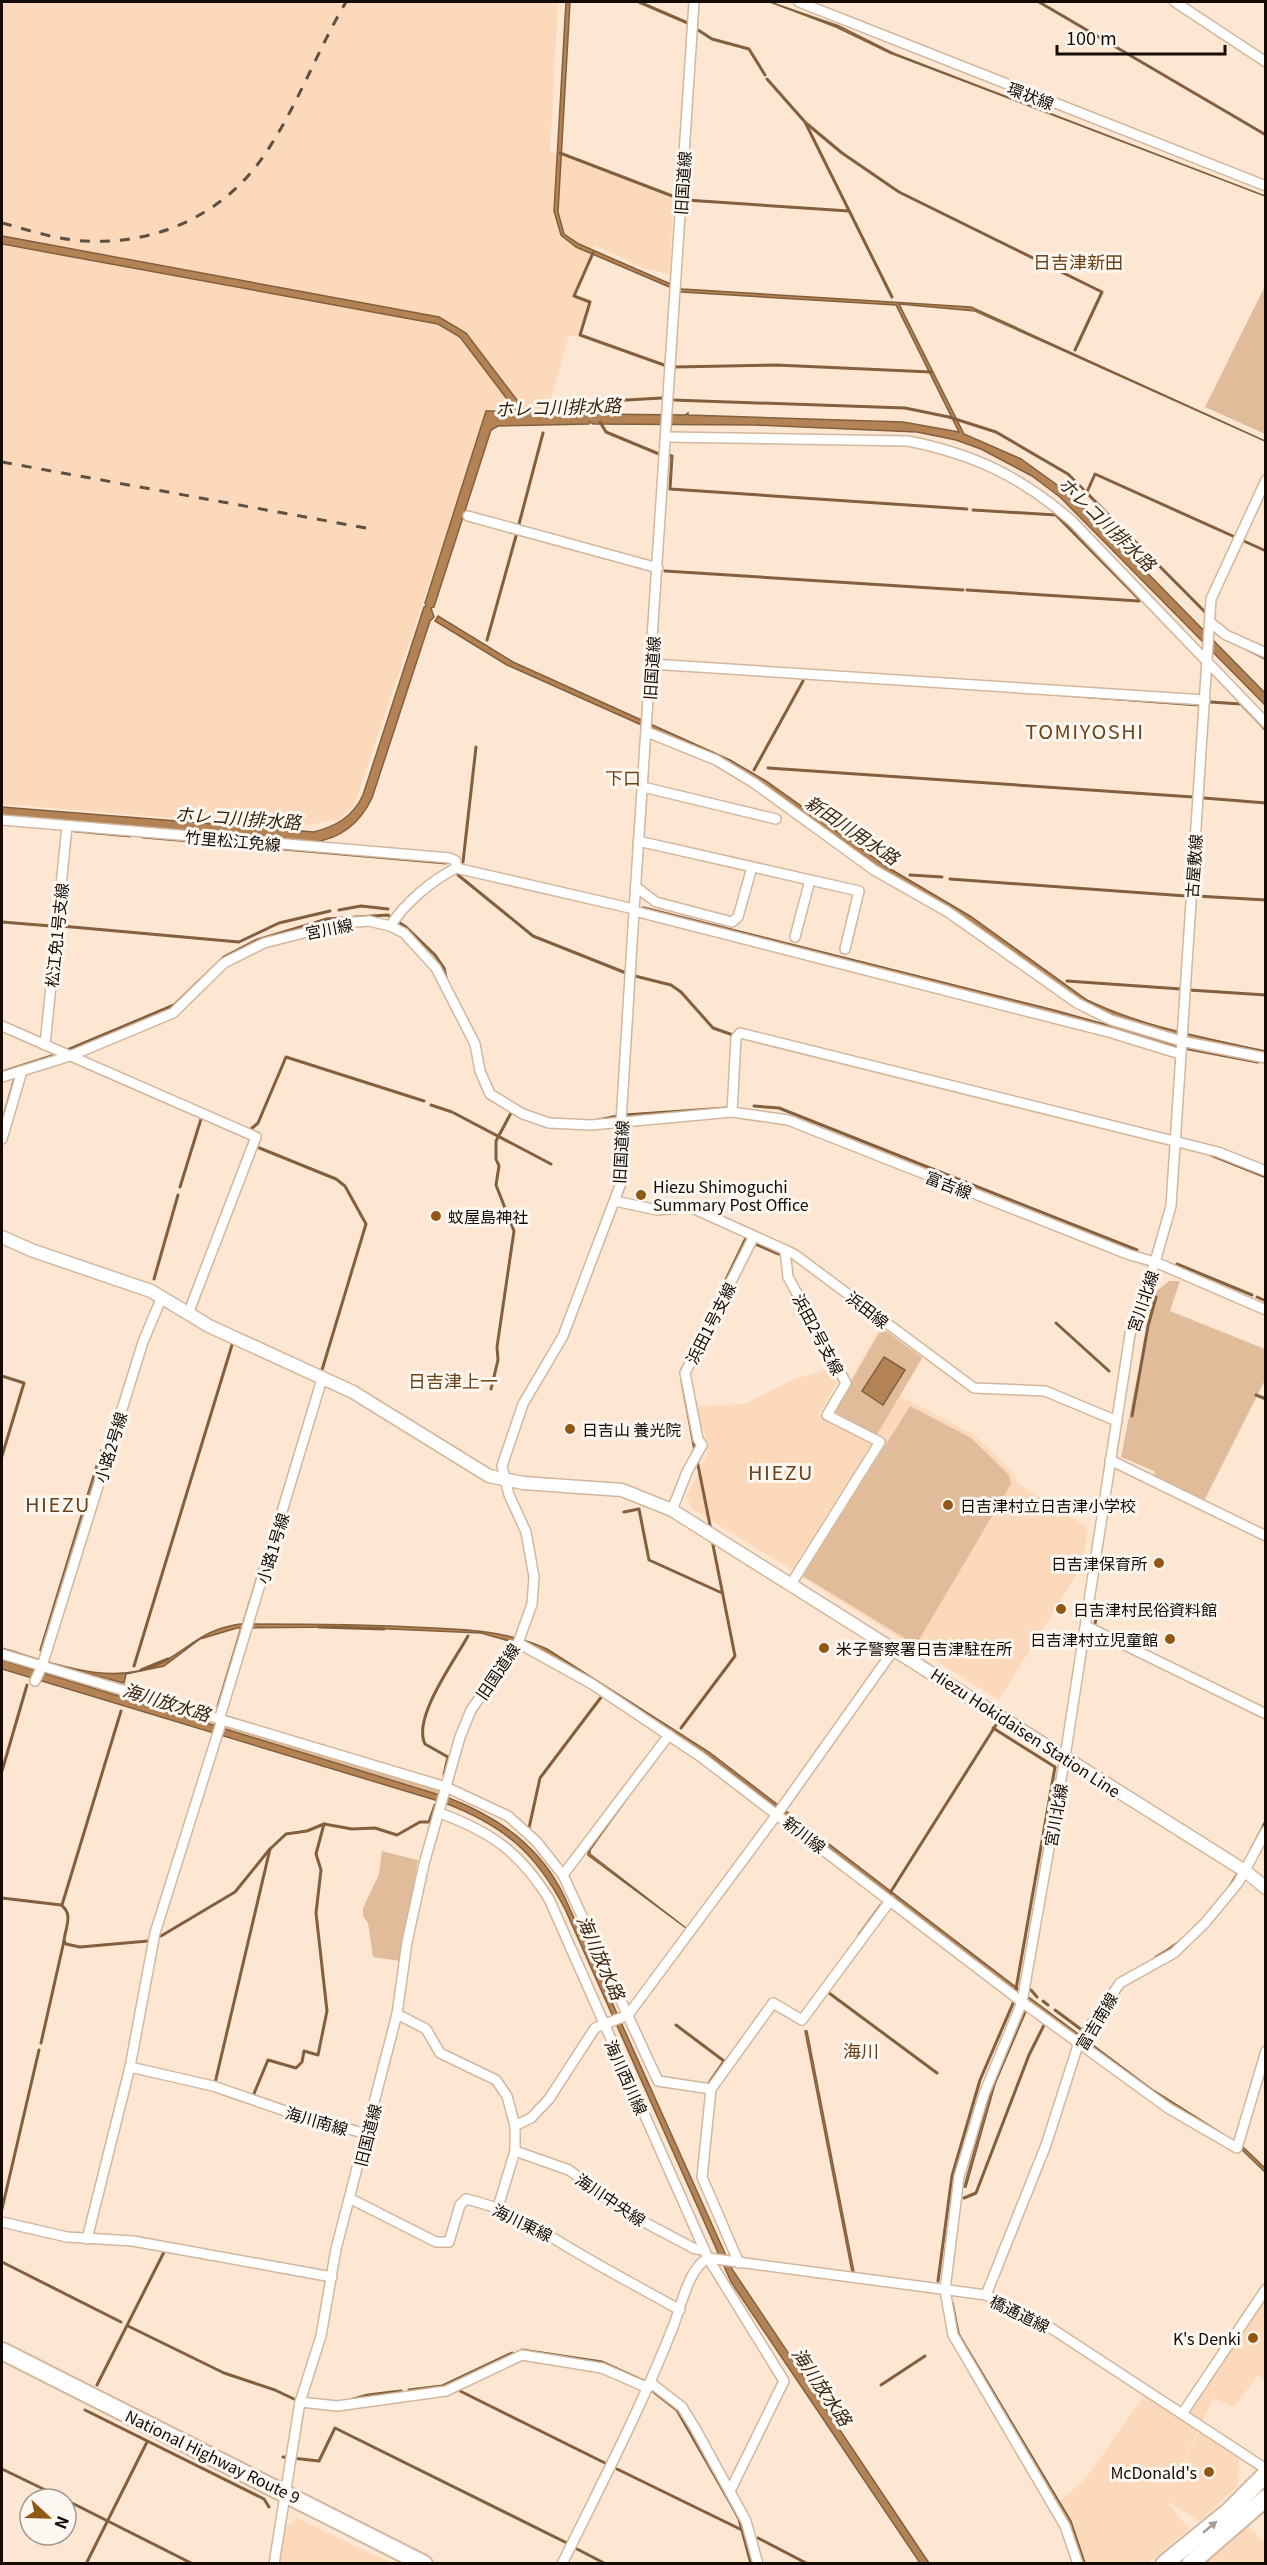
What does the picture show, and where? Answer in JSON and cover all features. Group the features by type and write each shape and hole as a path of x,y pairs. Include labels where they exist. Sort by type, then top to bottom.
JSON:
{"highway":[{"name":"National Highway Route 9","path":"2,2351 424,2564"},
{"path":"1164,2564 1229,2511 1266,2471"},
{"path":"1190,2564 1266,2498"}],"main road":[{"name":"Hiezu Hokidaisen Station Line","path":"2,1237 42,1254 151,1291 188,1314 353,1392 489,1476 505,1480 622,1490 672,1510 895,1648 1245,1871 1266,1888"}],"street":[{"name":"旧国道線","path":"274,2564 300,2402 321,2336 336,2250 397,2014 407,1942 424,1864 460,1737 471,1710 518,1643 532,1604 534,1577 526,1532 505,1480 502,1466 523,1404 563,1336 621,1183 621,1122 638,841 694,2"},
{"name":"環状線","path":"799,2 1266,186"},
{"path":"1176,2 1266,62"},
{"path":"666,433 908,441 946,449 984,463 1042,495 1065,515 1206,657 1266,723"},
{"name":"古屋敷線","path":"1155,1262 1171,1206 1211,599 1266,480"},
{"path":"468,516 658,568"},
{"path":"1210,626 1266,653"},
{"path":"651,664 1205,700"},
{"path":"647,732 716,760 754,783 874,870 948,912 1077,1003 1111,1020 1181,1041 1266,1058"},
{"path":"643,787 776,819"},
{"name":"竹里松江免線","path":"2,819 450,858 456,861 456,868"},
{"name":"松江免1号支線","path":"45,1045 66,826"},
{"path":"638,841 859,891 845,949"},
{"path":"636,887 656,902 732,922 738,917 752,867"},
{"path":"390,926 400,912 440,876 456,868 634,910 1112,1033 1180,1054"},
{"path":"795,937 810,880"},
{"name":"宮川線","path":"2,1077 70,1056 173,1013 224,963 264,943 343,922 369,921 390,926 404,933 436,968 475,1044 480,1071 490,1094 523,1114 549,1123 591,1125 621,1122"},
{"path":"2,1026 256,1137 188,1314"},
{"path":"732,1112 736,1038 740,1033 1218,1152 1266,1171"},
{"path":"2,1138 22,1071"},
{"name":"富吉線","path":"621,1122 732,1112 788,1120 1155,1262 1266,1310"},
{"name":"浜田線","path":"615,1201 657,1210 690,1207 753,1238 785,1250 818,1270 966,1384 982,1389 1045,1391 1117,1421"},
{"name":"浜田1号支線","path":"672,1510 687,1472 702,1445 698,1439 685,1373 753,1238"},
{"name":"浜田2号支線","path":"785,1250 788,1277 846,1383 827,1414 879,1442 790,1584"},
{"name":"宮川北線","path":"1078,2564 1065,2526 953,2335 945,2290 959,2177 984,2094 1022,2002 1065,1757 1131,1328 1155,1262"},
{"name":"小路2号線","path":"35,1681 143,1342 161,1299"},
{"name":"小路1号線","path":"87,2239 130,2067 155,1933 322,1379"},
{"path":"1110,1460 1266,1536"},
{"path":"1086,1626 1266,1714"},
{"name":"新川線","path":"518,1643 592,1684 669,1735 778,1813 1022,2002 1168,2108 1237,2148 1266,2051"},
{"path":"514,2126 531,2118 549,2099 595,2028 626,2016 778,1813 895,1648"},
{"path":"2,1654 41,1668 221,1720 445,1790 508,1816 536,1841 563,1875 626,2016 658,2081 711,2089"},
{"path":"563,1875 669,1735"},
{"name":"海川西川線","path":"441,1809 492,1837 515,1853 533,1874 549,1899 710,2256 784,2381 730,2489"},
{"name":"富吉南線","path":"986,2295 1046,2145 1080,2042 1120,1983 1174,1953 1205,1923 1245,1871 1266,1831"},
{"path":"737,2263 702,2177 711,2089 773,2002 802,2020 890,1901"},
{"path":"397,2014 426,2030 437,2050 445,2056 496,2080 507,2096 514,2126 515,2151 498,2207"},
{"name":"海川南線","path":"130,2067 213,2086 367,2134"},
{"name":"海川中央線","path":"515,2151 569,2170 627,2213 710,2256 737,2263"},
{"name":"海川東線","path":"351,2199 436,2242 446,2243 449,2242 460,2205 466,2199 498,2207 537,2226 576,2252 680,2310"},
{"path":"2,2222 29,2230 87,2239 133,2241 332,2277"},
{"path":"562,2564 650,2385 698,2265 710,2256"},
{"name":"橋通道線","path":"737,2263 986,2295 1034,2316 1266,2471"},
{"path":"1182,2414 1266,2289"},
{"path":"300,2402 337,2406 446,2391 522,2355 602,2368 650,2385 682,2407 746,2521 758,2564"}],"shaded area":[{"path":"2,2 558,2 550,152 673,197 670,274 646,269 594,245 573,297 588,303 577,337 569,335 548,409 488,409 354,806 339,819 294,828 2,804"},
{"path":"566,2 570,2 558,212 564,234 579,244 682,289 971,307 1265,441 975,311 899,304 964,434 1021,459 1071,495 1265,693 1265,705 1060,497 1032,476 981,449 956,440 917,432 755,425 593,424 590,422 589,424 498,426 491,430 434,607 431,608 434,617 430,621 372,798 362,815 348,828 332,837 313,842 2,815 2,807 314,832 330,827 349,815 363,795 426,606 425,603 486,411 516,411 460,337 438,324 2,244 2,236 439,317 466,333 526,412 590,413 591,416 593,414 685,415 688,413 688,415 903,422 959,432 896,305 681,292 576,247 561,235 554,211"},
{"path":"770,2 839,26 893,53 1265,196 890,53 836,27"},
{"path":"1265,286 1265,434 1205,407"},
{"path":"438,616 513,662 730,760 766,781 887,867 970,916 1087,1000 1152,1025 1265,1051 1265,1055 1187,1039 1121,1020 1084,1004 968,920 883,870 765,785 655,731 507,665 435,621"},
{"path":"643,907 1054,1010 1187,1047 1259,1060 1258,1063 1185,1049 1109,1027 642,909"},
{"path":"1169,1281 1180,1281 1170,1311 1265,1349 1265,1380 1204,1501 1156,1477 1154,1471 1121,1457 1154,1293"},
{"name":"日吉津村立日吉津小学校","path":"882,1324 924,1357 900,1396 974,1435 1014,1474 1017,1483 1088,1528 1081,1575 1077,1574 999,1700 800,1576 883,1441 833,1411"},
{"path":"882,1328 922,1358 876,1436 834,1411"},
{"path":"884,1357 905,1370 883,1405 862,1391"},
{"path":"827,1369 837,1382 819,1414 872,1443 792,1570 691,1508 687,1496 707,1455 705,1435 696,1406 744,1404 793,1380"},
{"path":"910,1406 971,1438 1009,1475 1011,1484 916,1645 803,1576"},
{"path":"101,1450 103,1450 42,1651 40,1650"},
{"path":"240,1624 368,1625 463,1630 514,1637 547,1649 709,1752 1153,2090 1242,2146 1265,2168 1265,2172 1240,2148 1150,2092 707,1754 544,1651 481,1633 344,1627 237,1628 200,1639 164,1666 126,1674 124,1683 2,1651 2,1648 82,1670 124,1673 144,1670 163,1662 207,1634"},
{"path":"2,1660 449,1798 502,1825 531,1849 544,1864 565,1898 732,2269 929,2563 920,2563 731,2282 565,1909 542,1871 529,1856 500,1831 465,1811 445,1803 2,1669"},
{"path":"49,1674 100,1685 217,1722 216,1726"},
{"path":"224,1724 438,1789 440,1795 223,1728"},
{"path":"667,1743 590,1850 590,1854 686,1928 588,1855 588,1850"},
{"path":"382,1851 418,1860 400,1961 373,1957 368,1923 363,1916 363,1908 379,1874"},
{"path":"1025,2008 1027,2009 995,2084 966,2187 964,2187 993,2083"},
{"path":"805,2031 807,2031 854,2272 852,2272"},
{"name":"K's Denki","path":"1265,2301 1265,2381 1258,2375 1234,2407 1214,2398 1202,2420 1190,2412"},
{"path":"953,2303 959,2334 1071,2521 1085,2563 1082,2563 1068,2522 957,2334 951,2304"},
{"path":"1145,2395 1198,2430 1167,2497 1199,2431 1239,2458 1238,2486 1199,2521 1165,2500 1189,2529 1148,2563 1081,2563 1056,2505 1086,2478"},
{"path":"297,2518 392,2563 279,2563 283,2536 289,2524"},
{"path":"1248,2526 1265,2543 1265,2563 1205,2563"}],"waterway":[{"path":"639,2 690,24"},
{"path":"1039,2 1266,135"},
{"path":"698,30 712,39 749,49 765,75"},
{"path":"767,79 805,122 892,297"},
{"path":"806,123 842,153 899,192 1102,292 1075,350"},
{"path":"560,153 675,197"},
{"path":"686,200 849,211"},
{"path":"593,253 574,296 590,302 580,335 664,365"},
{"path":"675,367 776,365 931,372"},
{"name":"ホレコ川排水路","path":"590,402 662,398"},
{"name":"ホレコ川排水路","path":"673,400 905,408 949,417 996,432 1068,474 1208,615"},
{"name":"ホレコ川排水路","path":"600,422 606,432 659,454 672,456 670,489 967,509"},
{"path":"519,524 543,433"},
{"name":"ホレコ川排水路","path":"1087,492 1095,474 1266,551"},
{"path":"973,510 1056,515 1140,600"},
{"path":"487,640 516,536"},
{"path":"665,571 963,590"},
{"path":"967,590 1139,601"},
{"path":"1235,643 1266,659"},
{"path":"754,770 803,681"},
{"path":"1064,695 1199,705"},
{"path":"1210,702 1241,704 1266,730"},
{"path":"463,862 476,747"},
{"path":"768,768 1193,797"},
{"path":"1204,798 1266,803"},
{"path":"75,831 130,836"},
{"path":"143,837 446,863"},
{"path":"458,875 533,936 626,973"},
{"path":"910,875 942,877"},
{"path":"950,879 1186,896"},
{"path":"1196,896 1266,900"},
{"path":"339,910 361,906 388,909"},
{"path":"61,926 239,942 279,923 330,911"},
{"path":"65,1051 174,1005 224,957 257,940 327,919 388,915 406,927 435,955 444,968 447,982"},
{"path":"2,922 51,926"},
{"path":"635,976 671,985 681,992 713,1028 733,1035"},
{"path":"1067,981 1181,989"},
{"path":"1189,990 1266,995"},
{"path":"2,1072 58,1054"},
{"path":"251,1129 258,1123 286,1057 424,1101"},
{"path":"2,1123 14,1081"},
{"path":"431,1105 452,1112"},
{"path":"754,1106 779,1108 1137,1250"},
{"path":"625,1115 726,1108"},
{"path":"491,1389 498,1360 497,1347 514,1231 496,1185 499,1166 496,1159 496,1141 512,1111"},
{"path":"454,1113 551,1164"},
{"path":"598,1120 618,1116"},
{"path":"180,1187 201,1119"},
{"path":"257,1147 336,1179 345,1186 366,1224 322,1370"},
{"path":"1211,1155 1266,1177"},
{"path":"154,1279 178,1195"},
{"path":"695,1344 746,1238"},
{"path":"753,1243 779,1254"},
{"path":"1177,1264 1252,1295"},
{"path":"1132,1416 1148,1326 1156,1297"},
{"path":"1257,1297 1266,1301"},
{"path":"1056,1323 1109,1371"},
{"path":"134,1666 232,1345"},
{"path":"2,1376 24,1383 2,1456"},
{"path":"682,1381 695,1451"},
{"path":"1256,1395 1266,1399"},
{"path":"697,1460 711,1530"},
{"path":"244,1622 293,1461"},
{"path":"624,1512 639,1509 649,1560 722,1593"},
{"path":"681,1728 735,1656 712,1540"},
{"path":"1095,1624 1096,1618"},
{"path":"319,1627 384,1629"},
{"name":"海川放水路","path":"218,1706 241,1630"},
{"path":"444,1774 448,1757 425,1744 424,1720 437,1689 468,1636"},
{"path":"141,1670 168,1659"},
{"path":"2,1771 27,1685"},
{"path":"529,1828 540,1778 602,1696"},
{"path":"62,1905 121,1711"},
{"path":"890,1893 996,1725"},
{"path":"993,1728 1055,1767 1016,1989"},
{"path":"161,1936 235,1892 269,1850 286,1834 307,1831 324,1824 352,1829 375,1828 397,1835 420,1822 429,1822 435,1805"},
{"path":"1252,1848 1266,1821"},
{"path":"253,2096 268,2060 296,2068 302,2062 304,2051 318,2055 327,2011 316,1913 321,1870 316,1854 324,1824"},
{"path":"218,2084 215,2083 270,1849"},
{"path":"1156,1957 1179,1942 1201,1922 1221,1899 1237,1875"},
{"path":"2,1898 61,1905 68,1917 64,1941 66,1944 80,1947 148,1941"},
{"path":"859,1935 881,1905"},
{"path":"41,2043 64,1941"},
{"path":"1031,1990 1037,1997"},
{"path":"829,1993 937,2073"},
{"path":"938,2281 952,2176 980,2080 1014,2001"},
{"path":"1043,2001 1048,2005"},
{"path":"1055,2010 1082,2030"},
{"path":"964,2198 976,2193 1029,2055 1045,2023"},
{"path":"676,2025 724,2061 709,2083"},
{"path":"2,2209 39,2050"},
{"path":"97,2385 164,2252"},
{"path":"2,2262 121,2322"},
{"path":"128,2326 224,2373 275,2390 296,2400"},
{"path":"522,2350 602,2362 644,2381"},
{"path":"409,2390 442,2386 512,2353"},
{"path":"881,2385 925,2356"},
{"path":"350,2400 401,2391"},
{"path":"460,2391 607,2464"},
{"path":"654,2392 677,2410 732,2506 739,2519 751,2564"},
{"path":"303,2398 317,2400"},
{"path":"85,2410 264,2499 269,2507"},
{"path":"283,2457 319,2461 335,2428 567,2543"},
{"path":"86,2564 147,2442"},
{"path":"2,2469 39,2487"},
{"path":"617,2469 742,2530"},
{"path":"78,2506 193,2564"},
{"path":"758,2538 808,2564"},
{"path":"577,2549 606,2564"}],"railway":[{"path":"2,223 64,239 112,241 138,238 163,231 187,222 210,209 249,175 265,154 287,117 346,2"},
{"path":"2,462 366,528"}],"place":[{"name":"Hiezu Shimoguchi Summary Post Office","path":"641,1195"},
{"name":"蚊屋島神社","path":"436,1216"},
{"name":"日吉山 養光院","path":"570,1429"},
{"name":"日吉津村立日吉津小学校","path":"948,1505"},
{"name":"日吉津保育所","path":"1159,1563"},
{"name":"日吉津村民俗資料館","path":"1061,1609"},
{"name":"日吉津村立児童館","path":"1170,1639"},
{"name":"米子警察署日吉津駐在所","path":"824,1648"},
{"name":"K's Denki","path":"1253,2338"},
{"name":"McDonald's","path":"1209,2472"}],"district":[{"name":"日吉津新田","path":"1078,261"},
{"name":"TOMIYOSHI","path":"1085,730"},
{"name":"下口","path":"623,777"},
{"name":"日吉津上一","path":"453,1380"},
{"name":"HIEZU","path":"781,1471"},
{"name":"HIEZU","path":"58,1503"},
{"name":"海川","path":"861,2050"}],"water label":[{"name":"新田川用水路","path":"853,829"}]}
